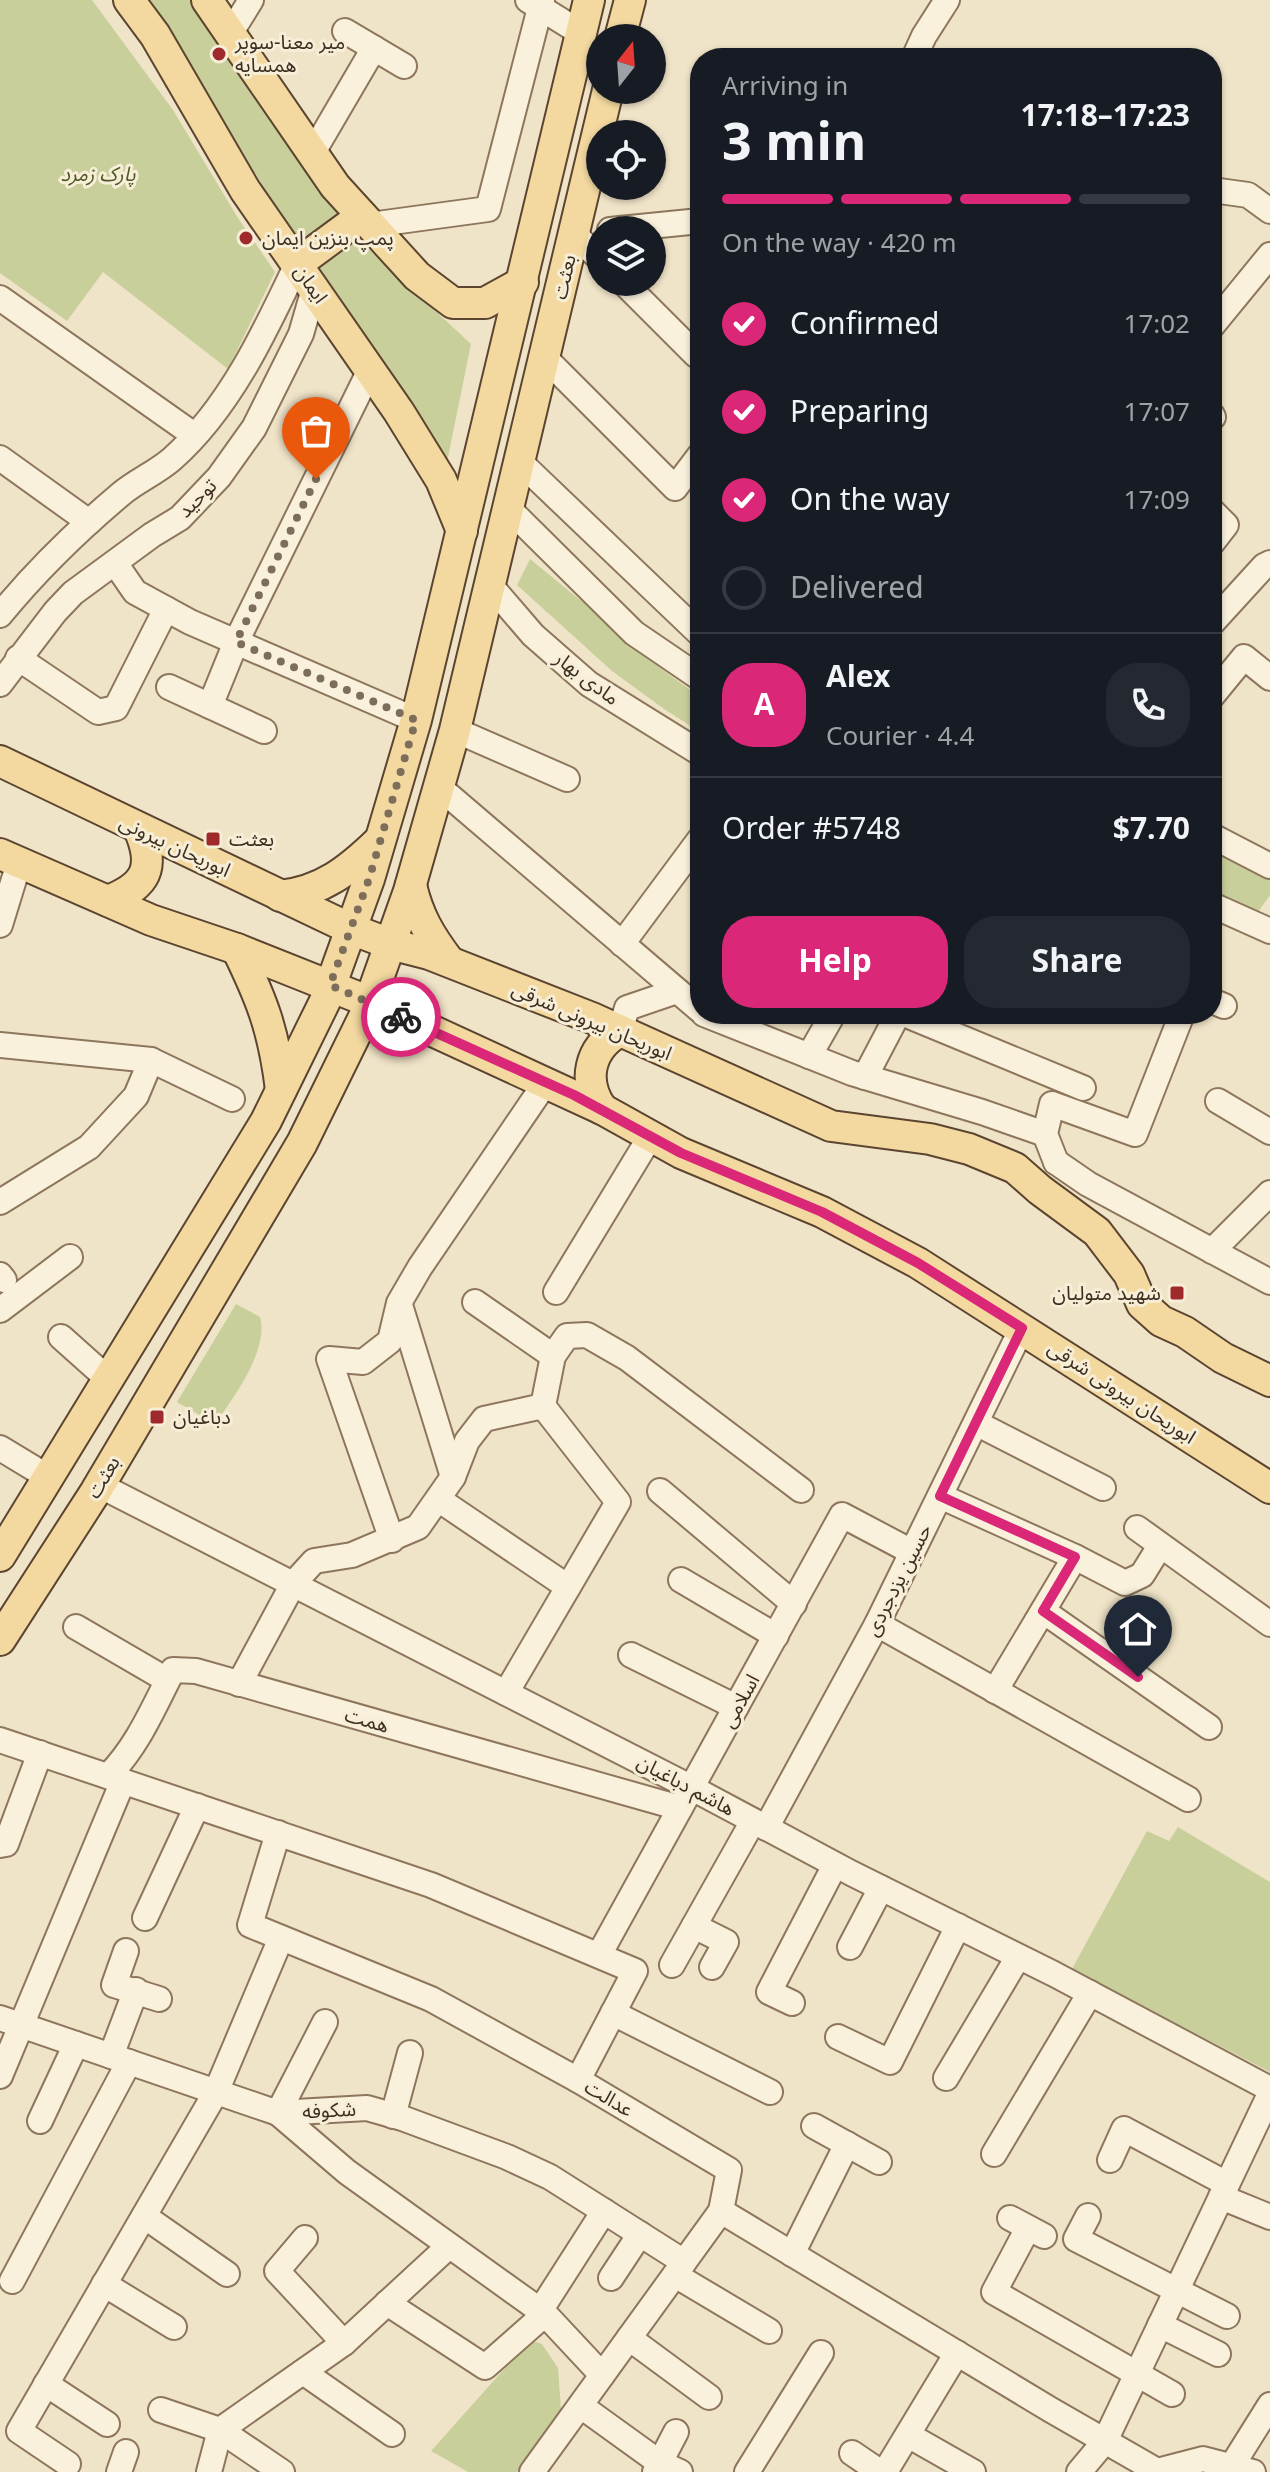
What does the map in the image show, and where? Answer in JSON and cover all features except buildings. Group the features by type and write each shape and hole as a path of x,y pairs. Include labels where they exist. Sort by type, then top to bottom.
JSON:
{"main road":[{"name":"ایمان","path":"129,0 155,35 245,190 370,370 441,480 462,531"},
{"path":"207,0 335,186 417,276 453,303 485,303 523,282"},
{"name":"بعثت","path":"0,1556 266,1121 325,1001 381,839 416,720 589,0"},
{"path":"624,24 630,0"},
{"name":"بعثت","path":"589,216 606,104"},
{"path":"297,264 366,220"},
{"name":"بعثت","path":"0,1640 99,1485 302,1143 370,1002 411,885 439,787 545,358 586,235"},
{"name":"ابوریحان بیرونی","path":"0,761 280,896 390,944"},
{"path":"108,901 131,892 146,869 148,851 139,829"},
{"path":"280,896 298,894 323,885 350,869 381,839"},
{"path":"9,858 151,920 330,985"},
{"path":"411,885 417,912 427,932 449,961"},
{"name":"ابوریحان بیرونی شرقی","path":"390,944 449,961 620,1031 831,1126 930,1139 969,1149 1015,1168 1097,1232 1129,1274 1142,1304 1161,1321 1185,1332 1223,1358 1270,1381"},
{"path":"237,949 264,1004 276,1050 281,1090"},
{"name":"ابوریحان بیرونی شرقی","path":"330,985 546,1082 681,1153 822,1212 918,1263 1270,1488"},
{"path":"346,1054 385,1031 414,1023"},
{"path":"602,1109 592,1091 590,1071 603,1043 620,1031"}],"street":[{"path":"230,34 251,0"},
{"path":"919,48 947,0"},
{"path":"366,220 488,209 537,2 581,33"},
{"path":"345,31 404,66"},
{"path":"312,154 374,48"},
{"path":"1222,191 1248,195 1270,211"},
{"path":"666,224 690,222"},
{"path":"1222,296 1270,255"},
{"path":"0,615 35,572 124,491 171,460 212,416 250,355 297,264"},
{"name":"توحید","path":"0,684 73,593 180,518 219,477 254,428 301,334 314,289"},
{"path":"637,296 690,349"},
{"path":"0,298 194,435"},
{"path":"545,358 675,488 690,468"},
{"path":"210,706 236,642 370,370"},
{"path":"0,458 89,522"},
{"path":"520,462 690,624"},
{"path":"509,509 634,633 690,671"},
{"path":"115,563 135,592 166,609 416,720"},
{"path":"1222,612 1270,563"},
{"name":"مادی بهار","path":"490,585 533,635 589,684 690,747"},
{"path":"18,658 98,712 116,708 166,609"},
{"path":"1222,684 1244,657 1270,678"},
{"path":"169,687 264,731"},
{"path":"455,730 567,779"},
{"path":"439,787 690,1002"},
{"path":"1222,841 1270,866"},
{"path":"622,944 690,852"},
{"path":"0,925 9,858"},
{"path":"1222,909 1270,931"},
{"path":"620,1031 627,1008 677,991"},
{"path":"742,1024 809,1056 865,1077 1045,1134"},
{"path":"809,1056 827,1024"},
{"path":"865,1077 893,1024"},
{"path":"928,1024 1083,1088"},
{"path":"1178,1024 1135,1134 1052,1104 1045,1134 1056,1162 1088,1184 1270,1282"},
{"path":"0,1045 151,1060 232,1099"},
{"path":"0,1202 89,1147 136,1096 151,1060"},
{"path":"392,1540 329,1359 363,1362 390,1341 399,1303 546,1082"},
{"path":"1218,1101 1270,1132"},
{"path":"556,1292 650,1137"},
{"path":"1040,1190 1056,1162"},
{"path":"1212,1251 1270,1193"},
{"path":"0,1310 70,1257"},
{"path":"475,1302 553,1356"},
{"path":"399,1303 453,1477"},
{"name":"حسین یزدجردی","path":"672,1965 760,1824 877,1624 1022,1328"},
{"path":"506,1693 618,1502 543,1406 553,1356 567,1336 587,1335 627,1358 801,1490"},
{"path":"61,1337 108,1379"},
{"path":"239,1684 293,1584 314,1561 352,1555 418,1527 453,1477 467,1441 484,1419 543,1406"},
{"path":"976,1423 1103,1488"},
{"path":"0,1448 48,1477"},
{"name":"هاشم دباغیان","path":"99,1485 506,1693 686,1798 760,1824 1090,1993 1270,2092"},
{"path":"660,1491 794,1604"},
{"path":"940,1496 1125,1583 1142,1575 1160,1546"},
{"path":"438,1499 568,1587"},
{"name":"اسلامی","path":"599,1955 842,1515 912,1552"},
{"path":"1137,1528 1270,1624"},
{"path":"995,1691 1075,1557"},
{"path":"681,1580 776,1636"},
{"path":"1043,1611 1209,1727"},
{"path":"877,1624 1188,1799"},
{"path":"0,2076 11,2022 115,1779 145,1728 167,1680 76,1627"},
{"path":"631,1655 736,1707"},
{"name":"همت","path":"167,1680 173,1670 196,1671 686,1798"},
{"name":"عدالت","path":"0,1740 431,1885 635,1971 578,2080 729,2170 721,2211"},
{"path":"0,1845 6,1844 40,1753"},
{"path":"145,1918 197,1806"},
{"path":"278,1833 250,1925 431,1999 578,2080"},
{"path":"792,2003 769,1992 835,1865"},
{"path":"850,1947 881,1888"},
{"path":"694,1926 726,1942 712,1967"},
{"path":"838,2037 890,2062 958,1926"},
{"path":"68,2464 19,2431 216,2092 281,1938"},
{"path":"12,2281 120,2059 147,1994 114,1985 126,1951"},
{"path":"946,2078 1018,1957"},
{"path":"994,2154 1090,1993"},
{"path":"613,2013 770,2092"},
{"name":"شکوفه","path":"11,2022 278,2113 367,2108 507,2157 550,2177 640,2234 680,2268 769,2331"},
{"path":"325,2022 278,2113 347,2172 542,2312 602,2375"},
{"path":"40,2121 76,2044"},
{"path":"393,2116 410,2053"},
{"path":"1079,2472 1105,2441 1270,2092"},
{"path":"814,2126 879,2162"},
{"path":"1110,2160 1124,2129 1270,2217"},
{"path":"792,2254 847,2144"},
{"path":"387,2303 485,2367 542,2312 604,2211"},
{"path":"532,2472 721,2211 1157,2471 1203,2459 1237,2470 1270,2405"},
{"path":"144,2216 227,2274"},
{"path":"1088,2216 1076,2239 1227,2316"},
{"path":"1027,2228 994,2292 1172,2394"},
{"path":"611,2278 640,2234"},
{"path":"305,2238 277,2271 344,2343"},
{"path":"209,2472 220,2430 344,2343 449,2246"},
{"path":"104,2284 174,2327"},
{"path":"1160,2325 1218,2354"},
{"path":"629,2338 709,2397"},
{"path":"747,2472 821,2353"},
{"path":"852,2453 883,2472 957,2353"},
{"path":"303,2372 392,2434"},
{"path":"46,2384 107,2424"},
{"path":"581,2406 665,2469 676,2432"},
{"path":"161,2410 220,2430 282,2472"},
{"path":"908,2435 973,2472"}],"green space":[{"name":"پارک زمرد","path":"0,0 92,0 173,110 238,218 275,272 228,369 103,272 67,321 0,273"},
{"path":"146,0 196,0 338,213 297,244 173,35"},
{"path":"358,239 471,344 447,462 316,271"},
{"path":"530,559 585,604 623,641 690,690 690,726 612,671 517,585"},
{"path":"1222,852 1270,878 1270,895 1256,915 1222,900"},
{"path":"236,1304 260,1317 259,1344 248,1373 215,1424 177,1402"},
{"path":"1178,1827 1270,1882 1270,2072 1072,1969 1147,1831 1169,1841"},
{"path":"530,2340 542,2344 558,2368 561,2410 517,2472 468,2472 431,2451"}],"way so far":[{"path":"316,479 236,642 416,720 369,879 330,985 401,1017"}],"place":[{"name":"میر معنا-سوپر همسایه","path":"219,54"},
{"name":"پمپ بنزین ایمان","path":"246,238"},
{"name":"بعثت","path":"213,839"},
{"name":"شهید متولیان","path":"1177,1293"},
{"name":"دباغیان","path":"157,1417"}],"route":[{"path":"401,1017 574,1095 681,1153 822,1212 918,1263 1022,1328 940,1496 1075,1557 1043,1611 1138,1677"}]}
